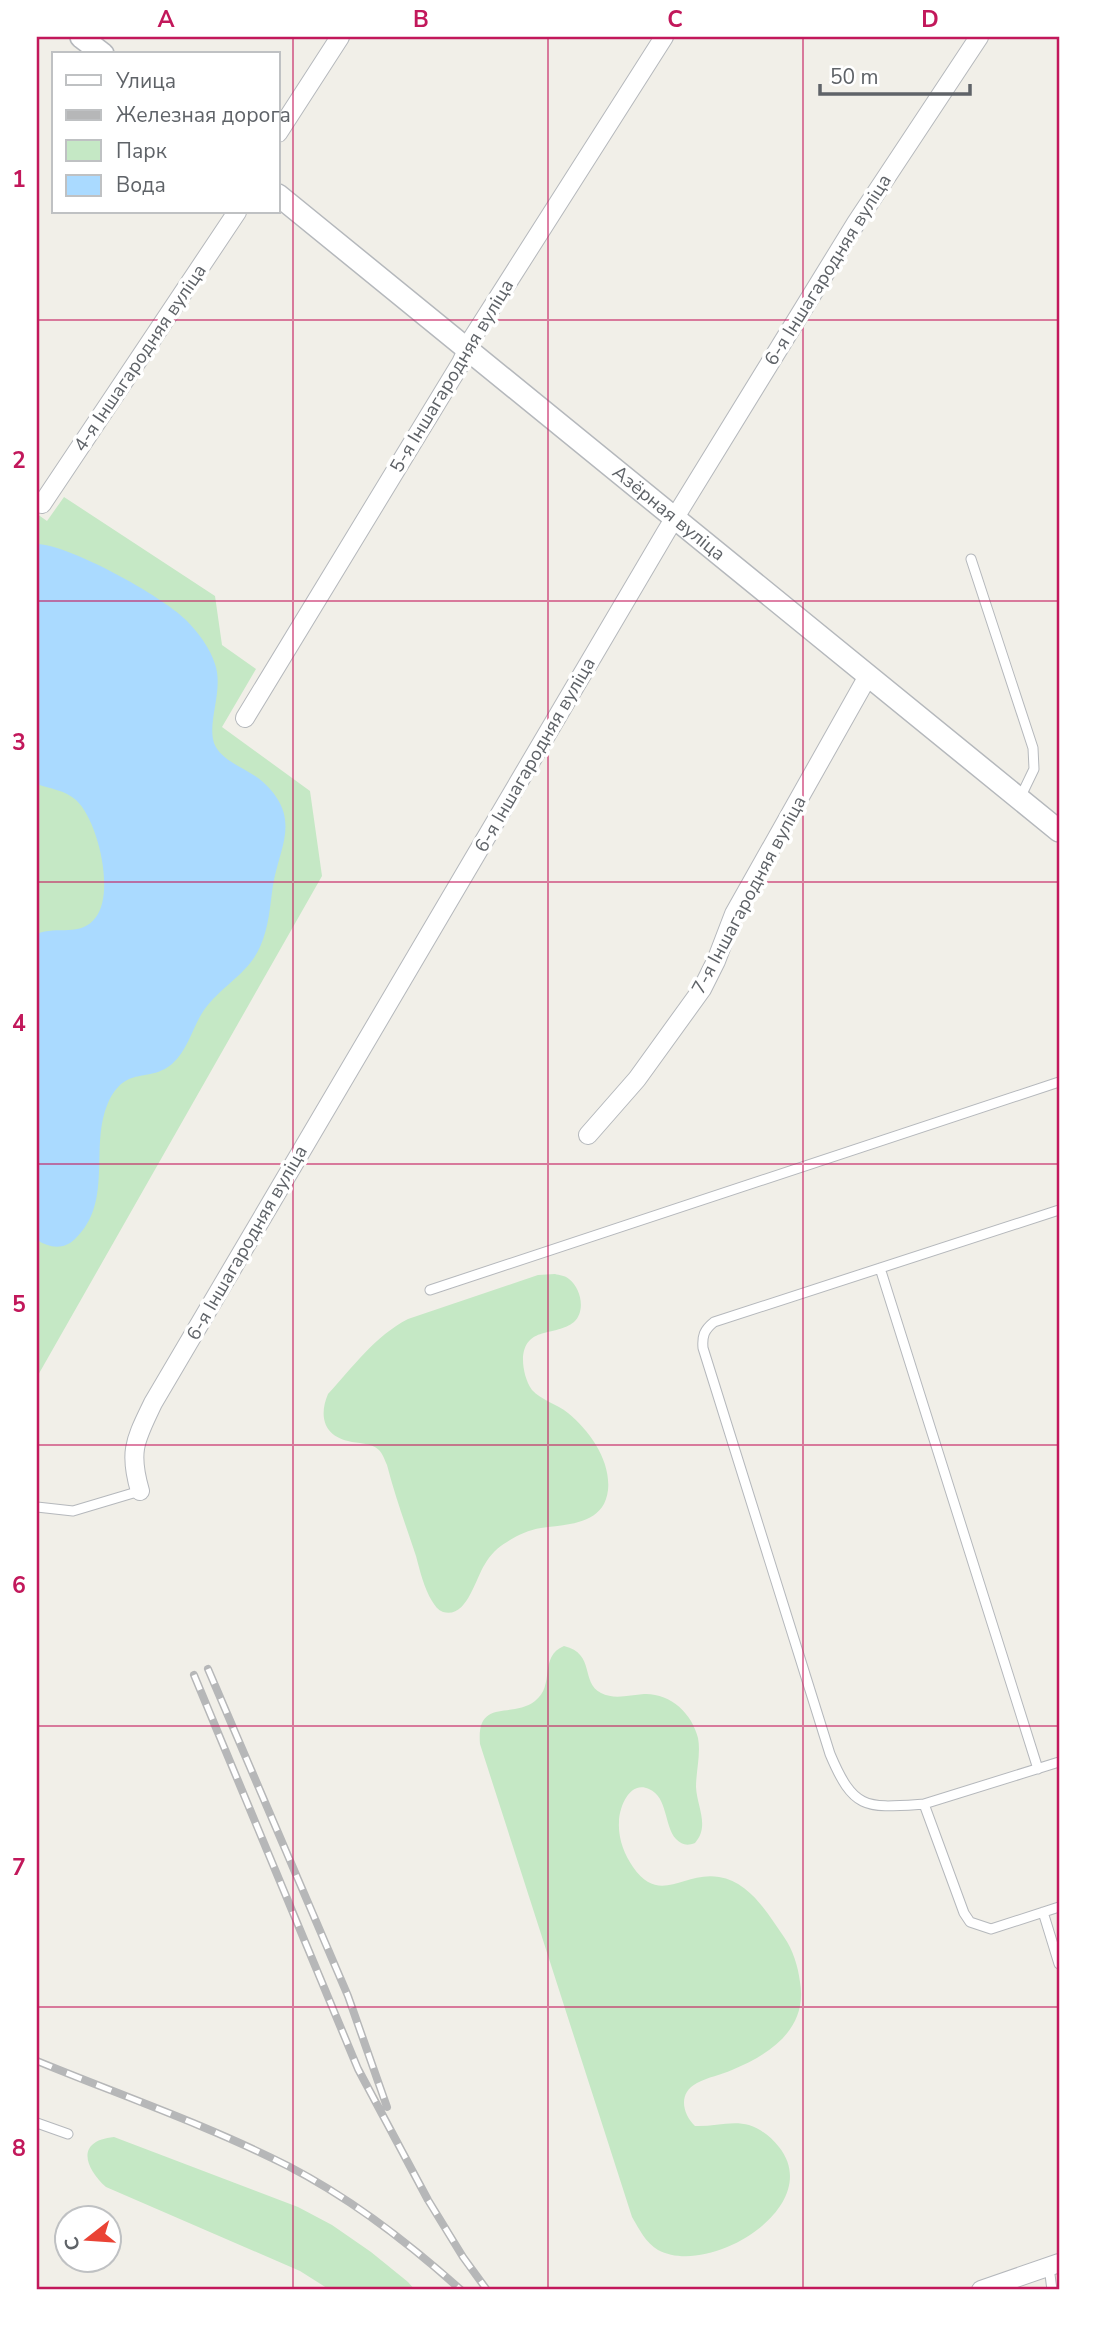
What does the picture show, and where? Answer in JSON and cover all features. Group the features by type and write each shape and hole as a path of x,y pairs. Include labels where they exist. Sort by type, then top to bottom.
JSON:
{"street":[{"path":"82,37 101,52"},
{"path":"280,130 340,37"},
{"name":"5-я Іншагародняя вуліца","path":"245,718 467,349 664,37"},
{"name":"6-я Іншагародняя вуліца","path":"139,1491 132,1456 140,1429 153,1403 674,519 856,223 979,37"},
{"name":"Азёрная вуліца","path":"280,197 1059,831"},
{"name":"4-я Іншагародняя вуліца","path":"43,503 236,214"},
{"name":"7-я Іншагародняя вуліца","path":"588,1135 637,1079 702,989 734,914 868,676"},
{"path":"981,2290 1054,2265"}],"lane":[{"path":"971,559 1033,748 1034,769 1020,798"},
{"path":"430,1290 1059,1082"},
{"path":"1059,1210 714,1322 706,1328 702,1338 822,1727 847,1789 861,1800 880,1807 924,1804 1059,1762"},
{"path":"880,1268 1038,1769"},
{"path":"37,1507 73,1511 139,1491"},
{"path":"924,1804 964,1913 970,1922 991,1929 1059,1907"},
{"path":"1044,1912 1059,1964"},
{"path":"37,2123 68,2134"},
{"path":"1052,2290 1054,2265"}],"green space":[{"path":"64,497 215,596 222,645 256,669 222,727 310,791 322,876 37,1377 37,514 47,521"},
{"path":"555,1274 568,1278 577,1288 580,1312 567,1327 529,1341 523,1360 524,1371 532,1390 568,1413 597,1447 608,1479 605,1502 600,1510 583,1521 532,1530 504,1544 487,1561 464,1604 451,1613 443,1612 434,1605 424,1585 382,1453 372,1446 348,1441 333,1434 325,1423 325,1402 328,1394 365,1353 385,1334 408,1319 538,1275"},
{"path":"564,1646 580,1655 591,1682 601,1693 617,1697 644,1694 663,1697 678,1706 691,1720 698,1738 696,1787 702,1823 699,1837 692,1844 678,1841 669,1827 660,1798 649,1789 636,1788 623,1803 619,1822 622,1846 633,1867 643,1878 663,1886 706,1876 719,1877 740,1885 765,1909 778,1928 790,1947 798,1970 801,1998 798,2013 784,2037 746,2064 697,2083 687,2092 685,2098 687,2115 695,2126 736,2123 753,2127 766,2134 779,2147 789,2170 787,2192 775,2213 756,2231 732,2245 705,2254 680,2256 658,2250 646,2240 632,2217 480,1744 480,1729 490,1714 526,1706 541,1694 551,1657"},
{"path":"114,2137 298,2207 332,2225 371,2252 415,2290 330,2290 300,2271 106,2187 93,2172 88,2156 93,2144"}],"water":[{"path":"37,544 71,553 115,573 157,598 190,625 203,640 215,664 218,684 212,725 214,743 223,755 257,777 275,795 285,820 283,844 260,947 249,965 204,1010 182,1052 172,1064 163,1070 130,1079 115,1091 103,1120 98,1191 94,1208 87,1224 75,1239 71,1243 56,1247 37,1240 37,934 76,929 90,923 101,906 104,874 97,839 84,810 67,794 37,784"}],"railway":[{"path":"208,1669 348,1996 387,2107"},
{"path":"194,1675 358,2069 428,2200 487,2290"},
{"path":"37,2061 195,2124 288,2166 334,2192 379,2223 461,2290"}]}
